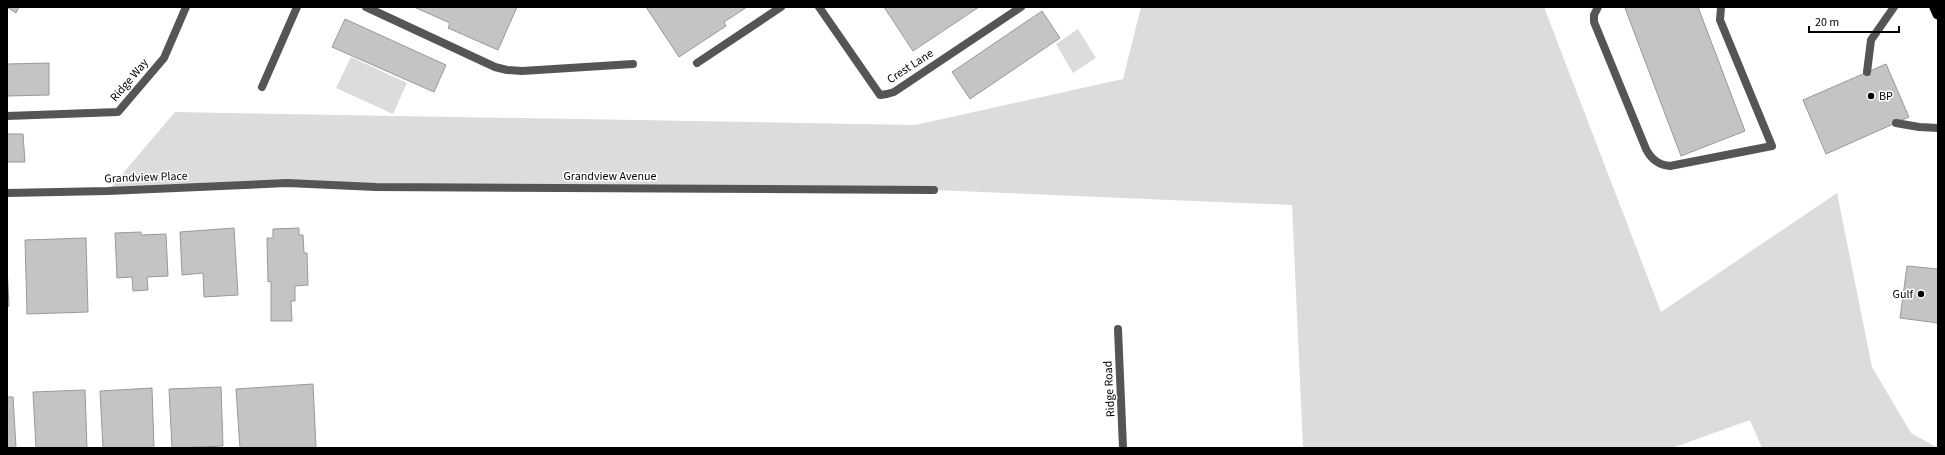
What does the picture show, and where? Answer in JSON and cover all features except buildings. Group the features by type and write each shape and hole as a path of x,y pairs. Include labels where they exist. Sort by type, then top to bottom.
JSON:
{"highway":[{"path":"1935,7 1938,14"}],"street":[{"name":"Ridge Way","path":"7,116 118,112 164,58 186,7"},
{"path":"262,87 297,7"},
{"path":"366,7 495,67 507,70 522,71 633,64"},
{"path":"697,64 781,7"},
{"name":"Crest Lane","path":"819,7 880,95 894,92 1021,7"},
{"path":"1598,7 1594,15 1594,22 1646,149 1649,155 1657,163 1670,166 1772,146 1720,20 1721,7"},
{"path":"1867,72 1871,40 1894,7"},
{"path":"1896,123 1919,127 1938,128"},
{"name":"Grandview Avenue","path":"287,183 384,187 934,190"},
{"name":"Grandview Place","path":"7,193 108,191 287,183"},
{"name":"Ridge Road","path":"1118,329 1123,448"}],"shaded area":[{"path":"1141,7 1544,7 1661,312 1837,193 1872,367 1911,433 1938,448 1762,448 1750,420 1672,448 1303,448 1292,205 934,190 287,183 108,191 175,112 915,125 1123,79"},
{"path":"1078,29 1096,58 1073,73 1056,44"},
{"path":"351,57 407,83 393,114 336,88"}],"place":[{"name":"BP","path":"1871,96"},
{"name":"Gulf","path":"1921,294"}]}
